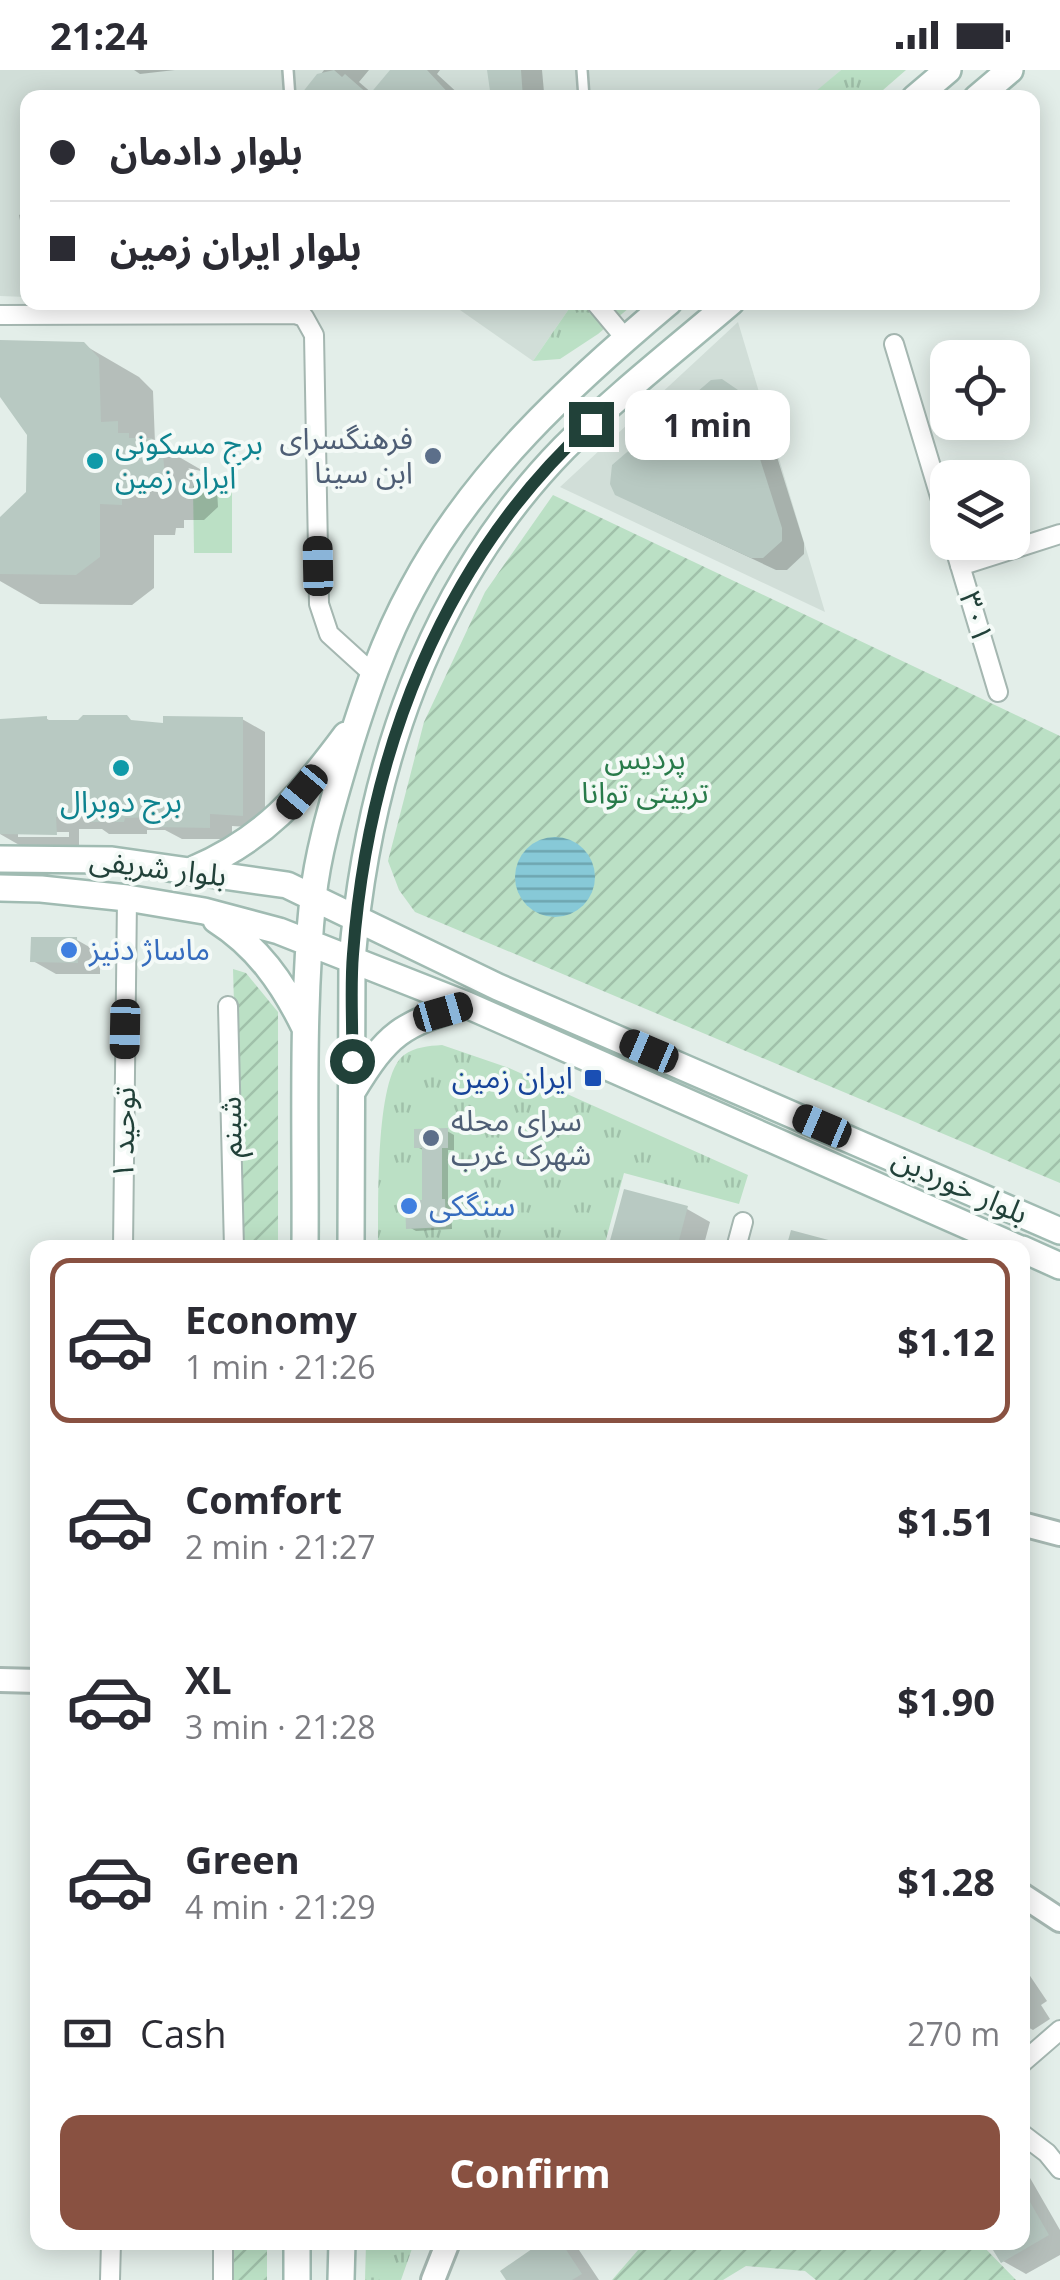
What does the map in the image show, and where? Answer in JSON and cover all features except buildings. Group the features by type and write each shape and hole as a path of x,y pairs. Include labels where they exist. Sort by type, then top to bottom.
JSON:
{"main road":[{"path":"924,90 948,70"},
{"path":"986,90 1010,70"},
{"path":"306,1240 307,1031 313,896 326,829 373,674 412,588 473,494 536,421 658,310"},
{"path":"351,1240 352,960 356,918 380,782 407,696 447,607 505,518 564,449 723,310"},
{"path":"192,870 230,852 283,814 358,719"},
{"name":"بلوار شریفی","path":"0,859 112,860 288,885 313,896"},
{"name":"بلوار شریفی","path":"0,888 126,898 204,911 310,942"},
{"name":"بلوار خوردین","path":"313,896 498,987 1060,1231"},
{"path":"204,911 257,953 286,990 307,1031"},
{"name":"بلوار خوردین","path":"310,942 467,1005 1002,1240"},
{"path":"352,1092 378,1049 408,1026 418,1019 467,1005"},
{"name":"بلوار خوردین","path":"1030,1252 1060,1266"},
{"path":"297,2250 297,2280"},
{"path":"341,2280 342,2250"}],"street":[{"path":"602,310 625,338"},
{"path":"0,315 304,317 314,335 319,604 329,634 373,674"},
{"path":"894,344 930,463"},
{"path":"960,566 1060,534"},
{"name":"۳۰۱","path":"958,560 998,692"},
{"name":"توحید ۱","path":"122,1240 126,898"},
{"name":"شبنم","path":"228,1006 234,1240"},
{"path":"738,1240 743,1222"},
{"path":"1030,1526 1060,1534"},
{"path":"0,1680 30,1681"},
{"path":"1030,1900 1060,1920"},
{"path":"1030,2057 1060,2030"},
{"path":"1030,2140 1060,2170"},
{"path":"110,2280 111,2250"},
{"path":"223,2280 224,2250"},
{"path":"433,2280 445,2250"}],"shaded area":[{"path":"0,70 841,70 818,90 20,90 20,297 0,296"},
{"path":"460,310 568,310 533,361"},
{"path":"738,322 825,612 560,487"}],"green space":[{"path":"841,70 906,70 883,90 817,90"},
{"path":"568,310 627,310 560,359 533,361"},
{"path":"232,485 232,553 194,553 193,486"},
{"name":"پردیس تربیتی توانا","path":"553,495 1060,736 1060,1183 415,912 399,890 388,861 424,722 485,592"},
{"path":"233,969 246,973 278,1012 278,1240 241,1240"},
{"path":"442,1045 509,1068 748,1175 739,1204 624,1173 606,1240 378,1240 380,1145 387,1089 394,1068 404,1055"},
{"path":"232,2250 267,2250 267,2280 232,2280"},
{"path":"366,2250 412,2250 401,2280 365,2280"},
{"path":"638,2250 987,2250 1016,2280 816,2280 805,2271 746,2266 723,2280 612,2280"}],"water":[{"path":"555,837 570,840 583,849 592,862 592,892 583,905 570,914 555,917 540,914 527,905 518,892 515,877 518,862 527,849 540,840"}],"place":[{"name":"فرهنگسرای ابن سینا","path":"433,456"},
{"name":"برج مسکونی ایران زمین","path":"95,461"},
{"name":"برج دوبرال","path":"121,768"},
{"name":"ماساژ دنیز","path":"69,950"},
{"name":"ایران زمین","path":"593,1078"},
{"name":"سرای محله شهرک غرب","path":"431,1138"},
{"name":"سنگکی","path":"409,1206"}],"route":[{"path":"352,1061 352,960 365,858 380,782 407,696 447,607 505,518 564,449 591,424"}]}
